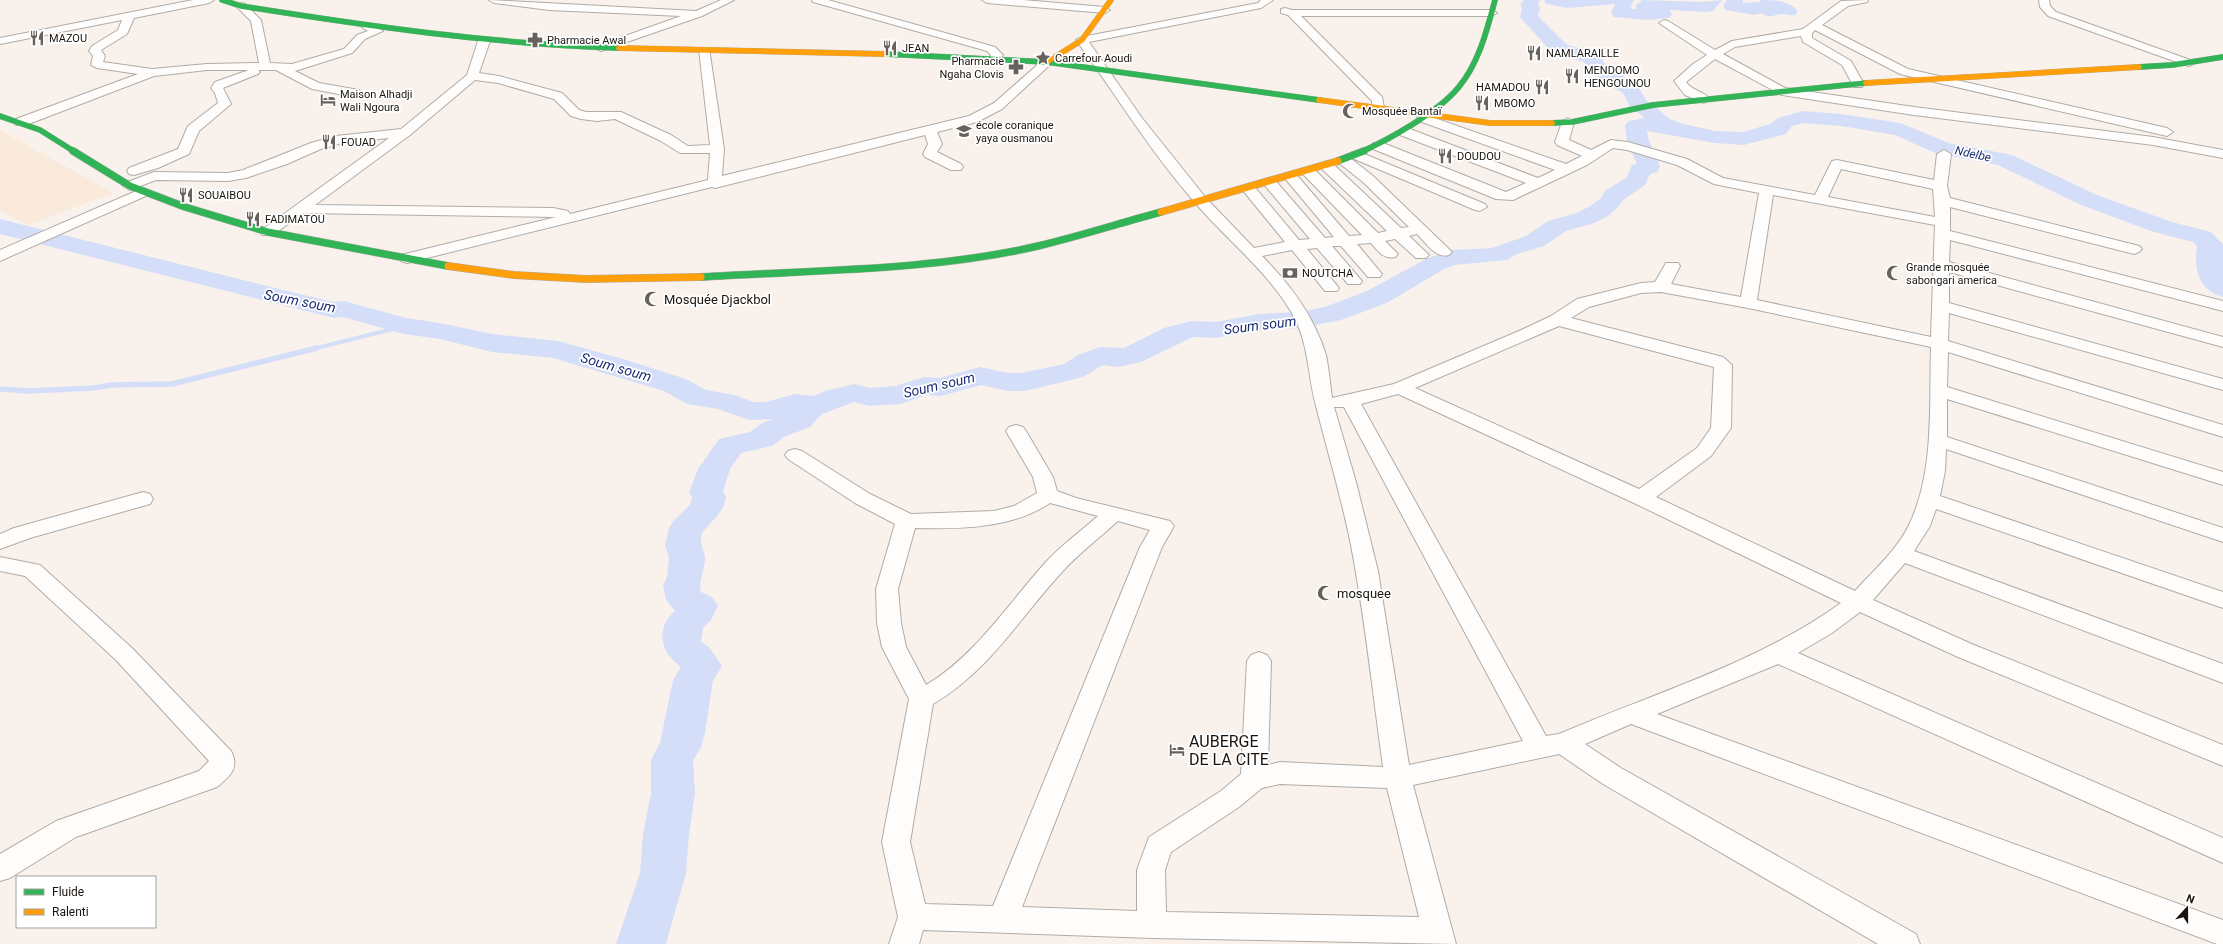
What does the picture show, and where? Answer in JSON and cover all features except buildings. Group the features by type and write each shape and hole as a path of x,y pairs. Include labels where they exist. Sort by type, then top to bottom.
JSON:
{"main road":[{"path":"222,0 241,6 364,25 484,41 601,48 839,52 1047,62 1378,108 1422,119 1523,124 1568,122 1653,105 1782,91 1932,78 2172,65 2223,57"},
{"path":"1047,62 1082,40 1112,0"},
{"path":"0,116 21,122 40,130 136,189 185,207 268,232 308,241 514,276 586,279 732,277 910,265 1038,246 1308,171 1351,157 1378,146 1405,132 1460,86 1473,66 1492,13 1495,0"}],"street":[{"path":"0,41 129,17 207,0"},
{"path":"494,0 549,8 698,14"},
{"path":"601,48 698,14 729,0"},
{"path":"817,0 978,45 995,52 997,55 994,59"},
{"path":"987,0 1105,10"},
{"path":"1372,0 1376,12"},
{"path":"1858,84 1847,63 1807,40 1810,29 1818,21 1845,3 1863,0"},
{"path":"2044,0 2045,7 2052,14 2189,63"},
{"path":"913,917 1440,937 1398,778 1367,571 1346,482 1324,403 1317,356 1299,312 1251,253 1202,200 1137,120 1104,69 1082,40 1264,2 1292,13 1492,13"},
{"path":"241,6 256,20 270,66"},
{"path":"1292,13 1378,100 1378,108"},
{"path":"129,17 123,32 96,48 94,51 99,56 97,65 152,73"},
{"path":"1664,23 1714,54 1782,91 1914,112 2153,141 2223,154"},
{"path":"21,122 152,73 207,67 270,66 293,68 348,50 361,37 378,31 364,25"},
{"path":"1704,99 1692,95 1685,90 1680,81 1714,54 1740,41 1776,38 1810,29 1904,72 2223,145"},
{"path":"268,232 406,132 472,76 484,41"},
{"path":"705,50 717,149 715,184"},
{"path":"407,258 715,184 973,119 998,106 1047,62"},
{"path":"115,176 153,165 184,151 193,129 225,104 221,92 217,88 219,85 248,76 270,66 316,86 355,93"},
{"path":"472,76 499,80 558,96 575,113 584,116 596,117 617,115 666,138 685,150 717,149"},
{"path":"1422,119 1476,136 1566,169"},
{"path":"1422,119 1464,143"},
{"path":"1568,122 1562,142 1592,155"},
{"path":"930,130 935,144 930,154 956,167"},
{"path":"0,256 136,189 154,176 228,178 282,161 316,146 341,139 406,132"},
{"path":"1405,132 1536,182"},
{"path":"1368,179 1430,154 1464,143 1476,136"},
{"path":"1378,146 1501,196 1508,197 1536,182 1566,169 1611,144 1633,147 1682,162 1719,181 1820,199 1941,228 2223,306"},
{"path":"1430,154 1523,190"},
{"path":"1152,925 1151,870 1159,845 1230,799 1254,779 1280,773 1398,778 1551,746 1630,714 1716,682 1778,654 1824,627 1858,602 1901,554 1919,526 1929,499 1937,440 1941,228 1943,201 1940,186 1944,154"},
{"path":"1351,157 1392,170 1480,207"},
{"path":"1351,157 1368,179 1444,252"},
{"path":"1820,199 1837,164 1940,186"},
{"path":"1326,165 1421,255"},
{"path":"1308,171 1390,254"},
{"path":"1290,176 1374,274"},
{"path":"1269,182 1354,281"},
{"path":"1248,188 1331,288"},
{"path":"1748,303 1767,190"},
{"path":"1943,201 2134,249"},
{"path":"300,209 553,212 577,216"},
{"path":"1251,253 1320,243 1374,238 1421,229"},
{"path":"1941,265 2223,342"},
{"path":"1661,288 1672,266"},
{"path":"1324,403 1350,401 1400,388 1557,320 1583,303 1641,288 1661,288 1748,303 1940,344 2223,431"},
{"path":"1940,304 2223,385"},
{"path":"1557,320 1655,344 1717,361 1723,365 1722,428 1704,452 1641,498"},
{"path":"1400,388 1641,498 1858,602 1966,651 2223,756"},
{"path":"1938,390 2223,480"},
{"path":"1350,401 1551,746 1612,776 1905,944"},
{"path":"1016,431 1043,477 1048,495"},
{"path":"1937,440 2223,535"},
{"path":"795,455 850,492 906,521 983,520 1016,514 1035,505 1048,495"},
{"path":"1002,920 1149,554 1164,526 1112,515 1048,495"},
{"path":"0,542 22,533 143,499"},
{"path":"1929,499 2223,600"},
{"path":"921,699 947,684 978,655 996,637 1054,567 1112,515"},
{"path":"904,944 913,917 896,842 921,699 894,647 889,624 887,589 906,521"},
{"path":"1901,554 2223,674"},
{"path":"0,564 32,570 124,654 222,758 222,767 208,778 66,829 0,869"},
{"path":"1778,654 2223,851"},
{"path":"1254,779 1259,661"},
{"path":"1630,714 2223,933"}],"shaded area":[{"path":"0,130 114,193 28,225 0,211"}],"waterway":[{"name":"Soum soum","path":"1532,0 1529,5 1531,8 1529,17 1555,44 1562,49 1583,54 1591,58 1601,72 1613,76 1619,83 1631,90 1637,103 1659,118 1663,123 1678,129"},
{"name":"Soum soum","path":"1552,0 1568,3 1611,0"},
{"name":"Soum soum","path":"1624,0 1626,1 1622,6 1624,8 1620,13 1633,14 1663,14 1644,6 1646,4 1707,7 1714,0"},
{"name":"Soum soum","path":"1735,0 1732,6 1755,10 1754,7 1766,8 1771,12 1780,9 1789,11 1768,0"},
{"name":"Ndelbe","path":"1678,129 1715,137 1744,139 1778,129 1785,122 1803,117 1841,120 1900,129 1943,148 2004,160 2089,200 2163,227 2202,237 2211,245 2209,247 2209,269 2212,278 2223,289"},
{"name":"Soum soum","path":"0,226 33,236 233,284 285,299 334,310 344,309 404,326 440,331 492,343 558,350 577,357 613,365 675,385 698,398 724,401 749,411 768,411 795,403 818,406 836,397 854,393 869,397 901,395 924,386 941,387 980,376 1008,382 1025,382 1038,377 1073,371 1088,361 1100,356 1118,358 1131,356 1174,334 1191,329 1202,328 1216,330 1259,322 1299,320 1331,314 1377,297 1401,285 1435,264 1451,258 1498,255 1508,249 1535,241 1557,226 1586,218 1599,211 1611,201 1613,196 1637,180 1640,170 1649,167 1647,157 1642,151 1638,142 1636,125 1647,124 1668,130 1678,129"},
{"path":"317,348 405,326"},
{"path":"0,389 28,391 93,388 111,385 172,384 317,348"},
{"path":"313,349 317,348"},
{"path":"641,944 663,873 666,835 673,793 672,760 680,747 684,733 693,680 702,666 695,657 684,650 681,643 685,623 698,611 699,606 685,600 681,586 685,577 687,557 683,546 686,528 705,510 709,501 709,496 706,493 714,469 730,446 761,439 773,430 799,420 807,413"}],"traffic: fast":[{"path":"222,0 241,6 429,34 524,43 619,48"},
{"path":"1338,161 1365,150 1402,131 1436,107 1456,90 1467,75 1478,55 1495,0"},
{"path":"885,54 1047,62 1319,100"},
{"path":"2139,67 2172,65 2223,57"},
{"path":"1552,123 1572,122 1653,105 1866,83"},
{"path":"0,116 40,130 130,186 185,207 268,232 448,266"},
{"path":"701,277 917,264 978,256 1038,246 1161,212"}],"traffic: slow":[{"path":"1047,62 1082,40 1111,0"},
{"path":"619,48 885,54"},
{"path":"1866,83 2139,67"},
{"path":"1319,100 1490,123 1552,123"},
{"path":"1161,212 1338,161"},
{"path":"448,266 514,275 586,279 701,277"}],"place":[{"name":"MAZOU","path":"37,38"},
{"name":"Pharmacie Awal","path":"535,40"},
{"name":"JEAN","path":"890,48"},
{"name":"NAMLARAILLE","path":"1534,53"},
{"name":"Carrefour Aoudi","path":"1043,58"},
{"name":"Pharmacie Ngaha Clovis","path":"1016,67"},
{"name":"MENDOMO HENGOUNOU","path":"1572,76"},
{"name":"HAMADOU","path":"1542,87"},
{"name":"Maison Alhadji Wali Ngoura","path":"328,100"},
{"name":"MBOMO","path":"1482,103"},
{"name":"Mosquée Bantaï","path":"1350,111"},
{"name":"école coranique yaya ousmanou","path":"964,131"},
{"name":"FOUAD","path":"329,142"},
{"name":"DOUDOU","path":"1445,156"},
{"name":"SOUAIBOU","path":"186,195"},
{"name":"FADIMATOU","path":"253,219"},
{"name":"NOUTCHA","path":"1290,273"},
{"name":"Grande mosquée sabongari america","path":"1894,273"},
{"name":"Mosquée Djackbol","path":"652,299"},
{"name":"mosquee","path":"1325,593"},
{"name":"AUBERGE DE LA CITE","path":"1177,750"}]}
